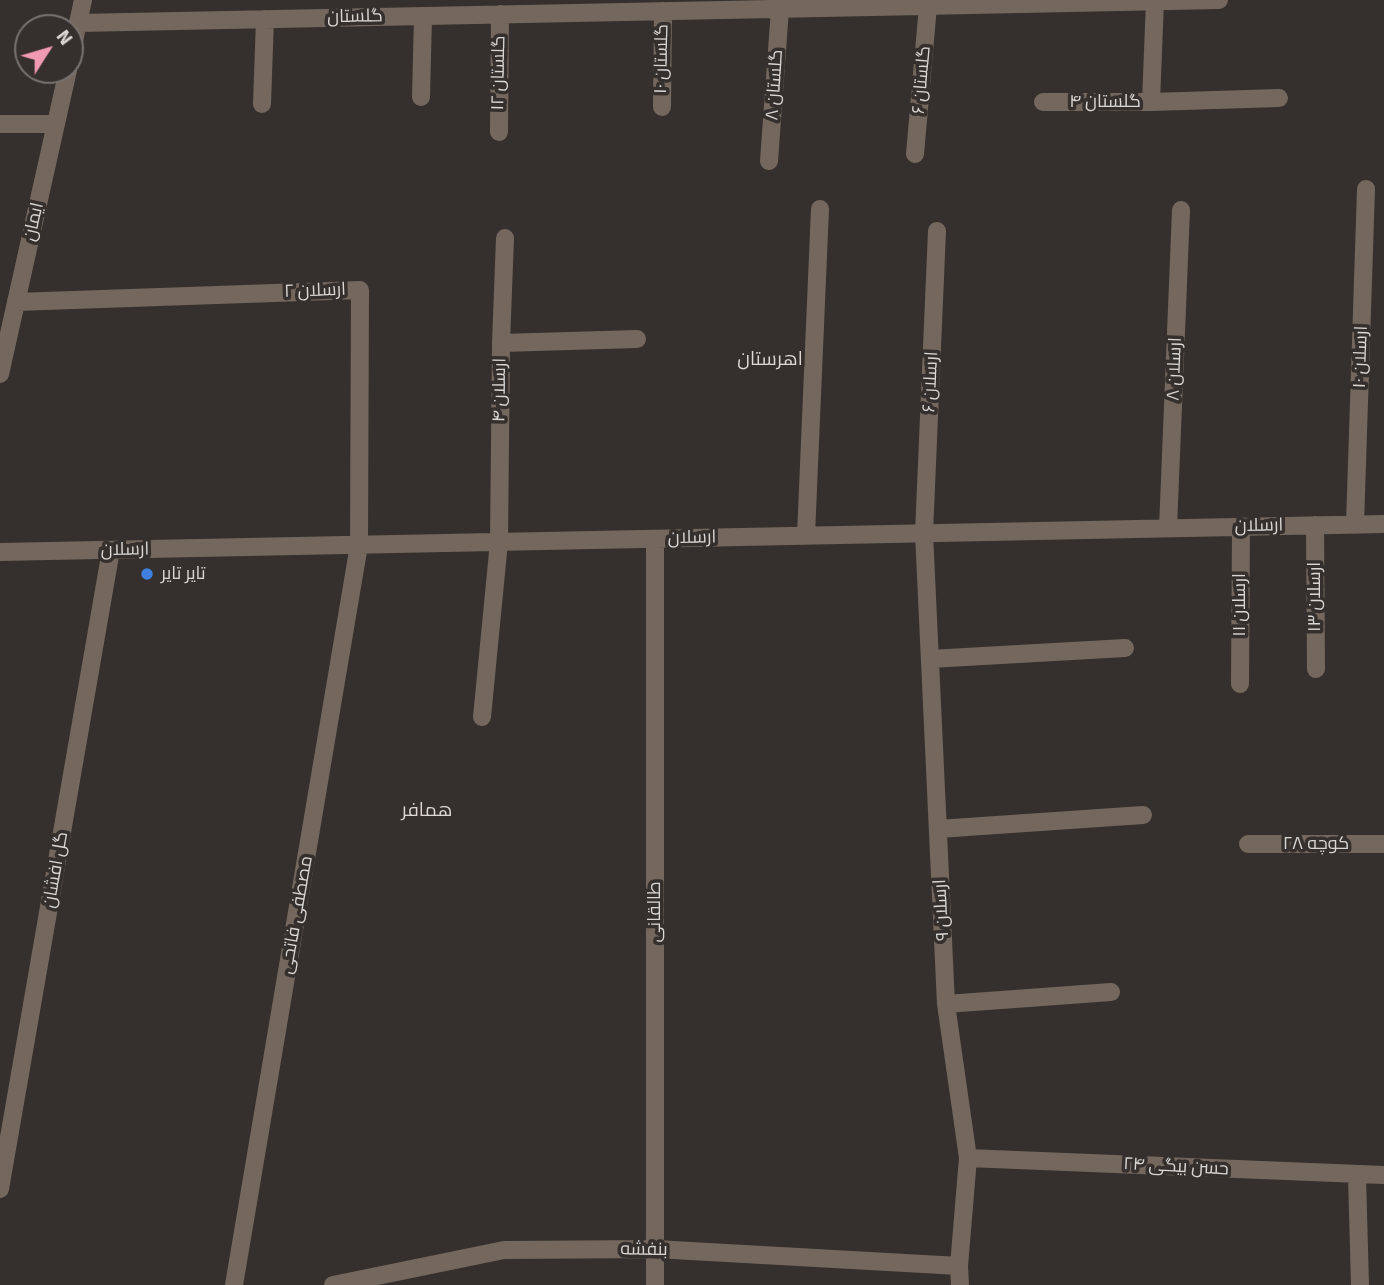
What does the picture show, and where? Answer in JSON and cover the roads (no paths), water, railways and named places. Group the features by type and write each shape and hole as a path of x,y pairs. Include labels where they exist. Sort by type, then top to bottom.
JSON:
{"street":[{"name":"گلستان","path":"84,23 423,16 465,8 500,14 608,6 663,11 738,5 780,9 815,4 928,6 975,2 1220,0"},
{"name":"گلستان ۴","path":"1043,102 1151,102 1155,1"},
{"name":"گلستان ۶","path":"915,154 928,6"},
{"name":"گلستان ۸","path":"769,161 780,9"},
{"name":"گلستان ۱۰","path":"662,107 663,11"},
{"name":"گلستان ۱۲","path":"499,132 500,14"},
{"path":"421,97 423,16"},
{"path":"262,104 265,19"},
{"name":"ایمان","path":"0,374 65,84"},
{"path":"1151,102 1279,98"},
{"path":"0,124 56,124"},
{"name":"ارسلان ۱۰","path":"1355,524 1366,189"},
{"path":"806,535 820,209"},
{"name":"ارسلان ۸","path":"1168,528 1181,211"},
{"name":"ارسلان ۶","path":"924,533 937,231"},
{"name":"ارسلان ۴","path":"482,717 499,542 505,238"},
{"name":"ارسلان ۲","path":"16,302 360,290 359,545"},
{"path":"501,344 637,339"},
{"name":"ارسلان","path":"0,552 1384,524"},
{"name":"ارسلان ۱۳","path":"1315,525 1315,669"},
{"name":"ارسلان ۱۱","path":"1240,684 1241,526"},
{"name":"ارسلان ۹","path":"924,533 946,1004 968,1158 959,1266 960,1285"},
{"name":"طالقانی","path":"655,539 655,1285"},
{"name":"مصطفی فاتحی","path":"234,1285 359,545"},
{"name":"گل افشان","path":"0,1189 111,550"},
{"path":"930,659 1125,648"},
{"path":"938,829 1143,815"},
{"name":"کوچه ۲۸","path":"1248,844 1384,844"},
{"path":"946,1004 1111,992"},
{"name":"حسن بیگی ۲۴","path":"968,1158 1357,1176 1384,1175"},
{"path":"1357,1176 1360,1285"},
{"name":"بنفشه","path":"333,1285 504,1250 655,1249 959,1266"}],"place":[{"name":"تایر تایر","path":"147,574"}],"district":[{"name":"اهرستان","path":"770,360"},
{"name":"همافر","path":"427,811"}]}
